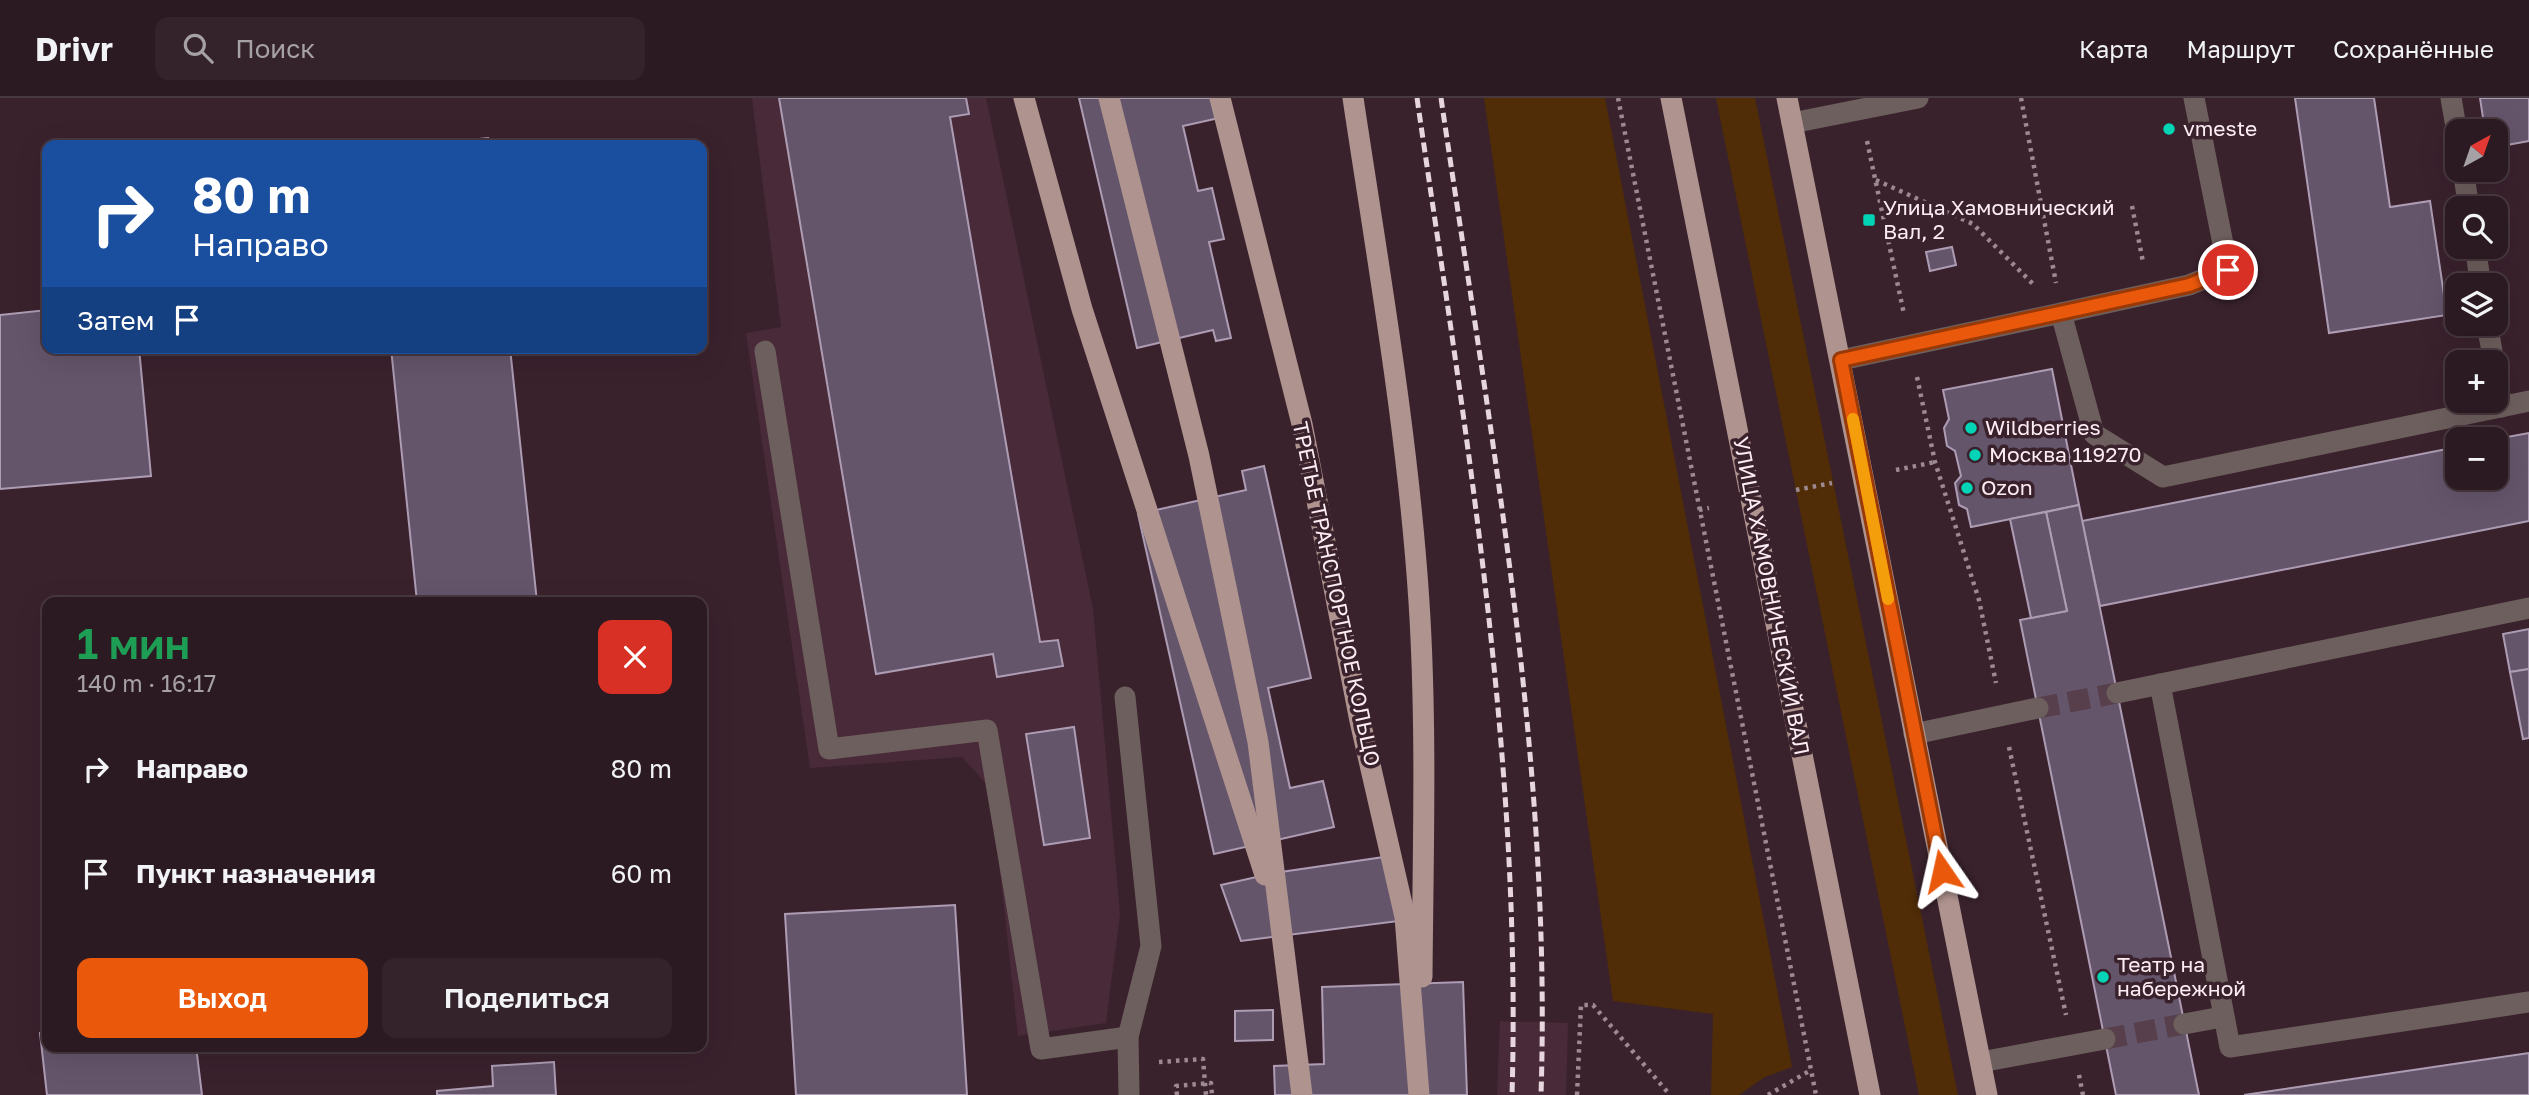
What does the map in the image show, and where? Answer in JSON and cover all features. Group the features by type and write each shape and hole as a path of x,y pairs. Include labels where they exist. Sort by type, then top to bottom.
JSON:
{"main road":[{"path":"1024,98 1082,309 1282,926"},
{"path":"1109,98 1199,456 1258,742 1302,1095"},
{"name":"ТРЕТЬЕ ТРАНСПОРТНОЕ КОЛЬЦО","path":"1220,98 1301,424 1360,721 1405,917 1420,1095"},
{"path":"1353,98 1397,398 1419,599 1423,682 1420,1095"},
{"name":"УЛИЦА ХАМОВНИЧЕСКИЙ ВАЛ","path":"1671,98 1870,1095"},
{"path":"1787,98 1987,1095"}],"lane":[{"path":"1792,123 1917,98"},
{"path":"1841,360 2189,285 2228,270 2194,98"},
{"path":"2451,98 2455,119"},
{"path":"2062,313 2094,434 2163,477 2473,413"},
{"path":"765,351 829,749 987,730 1041,1049 1128,1037"},
{"path":"2508,406 2529,401"},
{"path":"2117,693 2529,608"},
{"path":"2160,684 2222,1017 2230,1047 2529,1002"},
{"path":"1125,696 1151,946 1128,1037 1129,1095"},
{"path":"1914,734 2038,708"},
{"path":"2184,1024 2222,1017"},
{"path":"1981,1062 2105,1039"}],"path":[{"path":"1618,98 1816,1095"},
{"path":"2021,98 2062,313"},
{"path":"1860,110 1935,462 1979,600 2083,1095"},
{"path":"1876,180 1973,224 2062,313"},
{"path":"2132,206 2149,294"},
{"path":"1896,470 1935,462"},
{"path":"1796,490 1832,483"},
{"path":"1699,510 1709,508"},
{"path":"1577,1095 1581,1005 1593,1005 1670,1095"},
{"path":"1203,1059 1206,1095"},
{"path":"1769,1095 1811,1070"},
{"path":"1177,1095 1176,1086 1211,1083 1212,1095"}],"shaded area":[{"path":"752,98 986,98 1093,609 1120,914 1106,1023 1018,1036 991,789 962,757 810,768 746,333 781,327"},
{"path":"1484,98 1605,98 1792,1067 1765,1077 1739,1095 1711,1095 1713,1014 1613,1001"},
{"path":"1716,98 1755,98 1958,1095 1919,1095"},
{"path":"1500,1021 1568,1023 1566,1095 1497,1095"}],"building":[{"path":"779,98 966,98 969,114 950,117 1040,642 1058,640 1063,666 997,677 993,654 876,674"},
{"path":"1079,98 1215,98 1219,118 1183,126 1198,191 1212,188 1224,239 1209,242 1231,338 1216,341 1213,330 1137,348"},
{"path":"2295,98 2374,98 2390,207 2430,201 2445,315 2329,333"},
{"path":"2480,98 2529,98 2529,141 2508,145 2508,119 2483,119"},
{"path":"1952,247 1956,265 1930,271 1926,252"},
{"path":"42,311 42,354 140,354 151,476 0,489 0,315"},
{"path":"392,354 511,354 536,597 416,597"},
{"path":"2052,369 2079,505 1971,527 1967,509 1959,505 1955,483 1961,476 1955,451 1947,446 1944,428 1949,419 1943,390"},
{"path":"2529,433 2529,521 2100,606 2082,521 2445,449 2445,490 2508,490 2508,437"},
{"path":"1264,466 1311,678 1268,688 1290,788 1323,781 1334,827 1214,854 1138,514 1246,490 1242,471"},
{"path":"2079,505 2199,1095 2116,1095 2020,620 2067,611 2046,512"},
{"path":"2046,512 2067,611 2031,618 2010,519"},
{"path":"2529,629 2529,669 2510,672 2503,634"},
{"path":"2529,669 2529,738 2523,739 2510,672"},
{"path":"1074,727 1090,838 1044,845 1026,734"},
{"path":"1391,856 1399,921 1241,941 1221,885 1274,873"},
{"path":"955,905 967,1095 796,1095 785,914"},
{"path":"1463,982 1467,1095 1275,1095 1274,1066 1324,1064 1322,987"},
{"path":"1273,1010 1273,1040 1235,1041 1235,1011"},
{"path":"42,1052 197,1052 202,1095 47,1095"},
{"path":"2529,1053 2529,1095 2244,1095 2447,1065"},
{"path":"554,1062 556,1095 437,1095 437,1091 493,1086 492,1066"}],"tunnel":[{"path":"2038,708 2117,693"},
{"path":"2105,1039 2184,1024"}],"railway":[{"path":"1417,98 1471,471 1499,720 1513,970 1512,1095"},
{"path":"1441,98 1497,470 1527,720 1537,845 1542,970 1541,1095"}],"slow traffic":[{"path":"1853,419 1888,599"}],"place":[{"name":"vmeste","path":"2169,129"},
{"name":"Улица Хамовнический Вал, 2","path":"1869,220"},
{"name":"Wildberries","path":"1971,428"},
{"name":"Москва 119270","path":"1975,455"},
{"name":"Ozon","path":"1967,488"},
{"name":"Театр на набережной","path":"2103,977"}],"route":[{"path":"1942,871 1841,360 2189,285 2228,270"}]}
